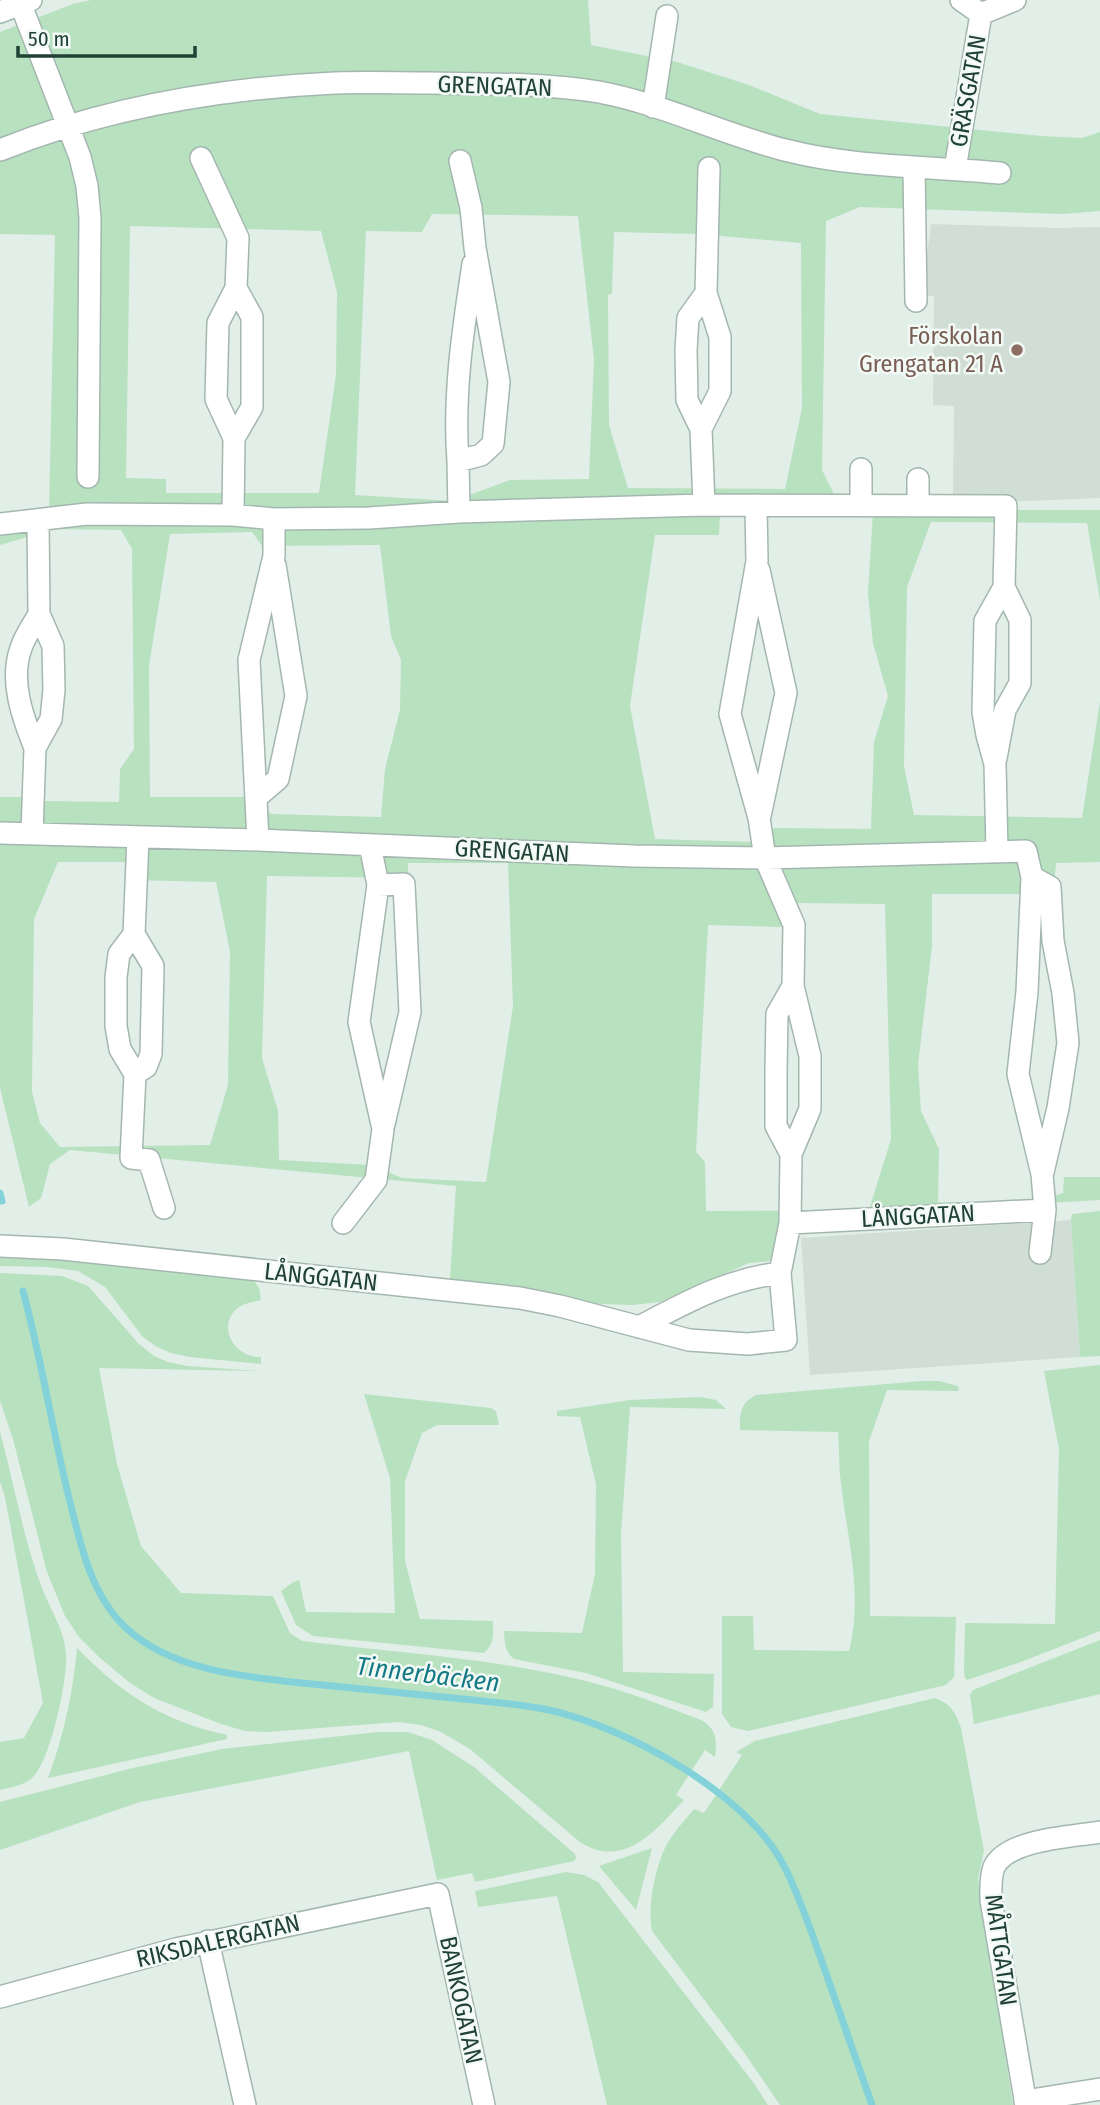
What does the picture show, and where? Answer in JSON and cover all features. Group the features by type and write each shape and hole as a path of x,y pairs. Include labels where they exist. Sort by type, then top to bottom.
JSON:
{"street":[{"name":"GRÄSGATAN","path":"961,0 981,14"},
{"name":"GRÄSGATAN","path":"981,14 1015,0"},
{"path":"0,12 23,1 80,157 87,186 90,210 88,477"},
{"name":"GRÄSGATAN","path":"955,169 981,14"},
{"path":"653,107 667,16"},
{"name":"GRENGATAN","path":"0,150 69,126 170,102 255,89 337,83 543,85 600,93 653,107 783,150 824,159 1000,173"},
{"path":"201,158 238,238 236,288 218,323 216,399 234,438 233,515"},
{"path":"458,461 481,456 493,444 499,382 475,248 471,208 460,161"},
{"path":"914,167 916,301"},
{"path":"701,429 720,391 720,337 706,293 709,168"},
{"path":"459,512 457,405 461,340 475,248"},
{"path":"234,438 252,407 253,317 236,288"},
{"path":"704,505 701,429 687,400 685,350 688,318 706,293"},
{"path":"861,504 862,469"},
{"path":"918,479 918,504"},
{"path":"0,524 87,514 233,515 274,519 704,505 1006,506 1004,587 1020,620 1020,683 1004,710 995,764 997,852"},
{"path":"756,505 758,561 786,693 760,818"},
{"path":"258,796 278,779 296,696 274,556 274,519"},
{"path":"35,748 51,719 54,690 52,646 39,614 38,520"},
{"path":"258,840 258,796 248,660 274,556"},
{"path":"758,561 730,714 760,818 765,858"},
{"path":"995,764 986,735 983,701 985,621 1004,587"},
{"path":"32,833 35,748 20,712 17,681 20,649 39,614"},
{"path":"983,701 1004,710"},
{"path":"745,767 760,772 771,766"},
{"name":"GRENGATAN","path":"0,833 258,840 634,856 765,858 1026,851 1032,877"},
{"path":"135,1074 146,1067 151,1054 153,966 134,934 138,838"},
{"path":"370,845 378,885 359,1022 383,1129"},
{"name":"LÅNGGATAN","path":"0,1246 63,1249 520,1298 690,1339 713,1342 748,1345 786,1340 780,1273 790,1223 791,1154 810,1109 810,1056 793,986 794,925 765,858"},
{"path":"1040,1253 1045,1210 1042,1174 1018,1074 1027,992 1032,877 1050,887 1053,941 1063,993 1068,1043 1058,1108 1042,1174"},
{"path":"343,1223 376,1180 383,1129 410,1012 404,884 378,885"},
{"path":"134,934 119,954 116,1026 120,1049 135,1074 131,1158 149,1160 164,1208"},
{"name":"LÅNGGATAN","path":"791,1154 776,1126 777,1014 793,986"},
{"path":"1027,992 1052,990 1063,993"},
{"path":"777,1038 794,1035 805,1041"},
{"name":"LÅNGGATAN","path":"790,1223 1045,1210"},
{"path":"639,1327 715,1288 755,1276 780,1273"},
{"name":"MÅTTGATAN","path":"1026,2103 992,1900 992,1874 996,1864 1011,1850 1028,1844 1100,1832"},
{"name":"RIKSDALERGATAN","path":"0,1997 208,1941 438,1894"},
{"name":"BANKOGATAN","path":"438,1894 484,2105"},
{"path":"208,1941 245,2105"},
{"path":"1026,2103 1100,2089"}],"shaded area":[{"name":"Förskolan Grengatan 21 A","path":"931,224 1100,227 1100,498 1007,502 953,499 954,406 933,405 934,296 922,295"},
{"path":"1071,1220 1080,1357 810,1375 801,1238"}],"green space":[{"path":"91,0 588,0 591,45 677,62 749,85 820,114 1041,136 1082,138 1100,132 1100,211 1062,214 860,207 826,221 822,470 835,496 875,510 1100,510 1100,600 1087,523 931,522 907,587 904,766 914,815 1082,818 1100,702 1100,862 1056,863 1055,876 1025,894 932,894 932,946 918,1065 921,1111 939,1149 938,1202 1031,1203 1063,1193 1064,1177 1100,1177 1100,1200 783,1218 771,1261 749,1263 660,1302 632,1305 599,1304 546,1291 450,1279 456,1186 70,1150 50,1164 41,1198 29,1207 0,1088 0,797 23,797 40,801 119,802 120,769 134,749 132,549 121,530 55,529 0,545 0,512 49,512 55,235 0,234 0,32 73,4","holes":["432,214 578,216 594,360 589,479 510,480 453,501 355,495 366,231 422,232","130,226 321,231 337,292 336,375 319,493 166,493 166,479 126,478","614,232 698,234 801,243 802,408 785,489 628,488 609,425 608,295 612,294","873,512 868,594 873,643 888,696 874,742 871,829 775,828 755,842 655,839 630,706 655,535 719,535 720,515","252,532 262,546 380,545 391,636 401,660 400,710 385,769 381,817 271,814 249,797 150,797 149,666 170,534","58,862 130,862 130,880 216,882 230,952 228,1085 210,1145 60,1147 40,1123 32,1092 34,919","408,863 508,863 513,1006 486,1182 402,1178 371,1165 279,1160 278,1111 262,1058 267,876 408,878","798,903 885,904 891,1139 869,1210 706,1211 705,1162 696,1152 708,925 785,927"]},
{"path":"1100,1211 1100,1356 1080,1357 1071,1220 1072,1214"},
{"path":"0,1258 60,1260 253,1280 259,1288 261,1300 239,1307 232,1314 228,1331 236,1346 243,1352 261,1357 261,1364 171,1353 142,1336 105,1287 78,1271 0,1266"},
{"path":"0,1273 62,1276 88,1286 139,1344 154,1356 168,1362 258,1371 99,1368 117,1464 141,1546 181,1593 273,1596 290,1633 302,1641 538,1671 615,1689 701,1720 710,1727 715,1736 715,1757 705,1750 676,1795 684,1800 651,1834 626,1849 597,1850 581,1843 470,1749 441,1732 421,1725 399,1722 267,1732 245,1731 154,1698 130,1683 79,1637 65,1616 47,1572 13,1439 0,1401"},
{"path":"1100,1365 1100,1631 967,1680 964,1672 965,1623 1055,1624 1059,1449 1044,1371"},
{"path":"939,1381 958,1386 959,1391 887,1390 869,1441 870,1616 956,1617 954,1677 946,1685 748,1731 731,1727 722,1714 722,1616 753,1616 754,1650 849,1651 855,1607 840,1475 838,1432 740,1430 744,1405 756,1395"},
{"path":"364,1394 491,1408 496,1411 499,1425 437,1425 422,1433 405,1481 405,1561 420,1619 493,1621 492,1642 484,1653 313,1636 296,1625 281,1591 299,1580 306,1612 395,1613 390,1478"},
{"path":"700,1397 716,1400 726,1409 630,1407 621,1534 623,1672 714,1674 713,1707 706,1712 586,1673 514,1659 507,1650 504,1631 582,1633 595,1574 596,1484 580,1417 557,1416 557,1411 630,1400"},
{"path":"0,1432 29,1550 65,1644 66,1665 57,1717 40,1766 27,1782 0,1790 0,1742 24,1738 43,1703 0,1482"},
{"path":"1100,1640 1100,1694 974,1724 970,1695 973,1690"},
{"path":"77,1648 110,1679 145,1704 183,1722 227,1735 227,1739 48,1778 67,1714"},
{"path":"935,1698 952,1710 961,1728 984,1851 978,1878 1013,2105 780,2105 743,2051 652,1931 652,1897 665,1848 694,1809 704,1813 742,1755 736,1752 755,1741"},
{"path":"378,1732 408,1732 432,1740 474,1767 575,1854 576,1858 574,1861 475,1882 472,1873 437,1880 409,1751 140,1802 0,1850 0,1802 133,1768 222,1749"},
{"path":"652,1848 636,1910 599,1866"},
{"path":"566,1872 584,1875 598,1882 768,2105 607,2105 557,1896 478,1907 475,1891"}],"waterway":[{"path":"0,1193 2,1201"},
{"name":"Tinnerbäcken","path":"23,1291 82,1548 103,1599 126,1628 164,1653 186,1662 233,1674 549,1710 613,1731 682,1767 714,1789 743,1814 767,1839 784,1866 795,1888 872,2105"}],"place":[{"name":"Förskolan Grengatan 21 A","path":"1017,350"}]}
